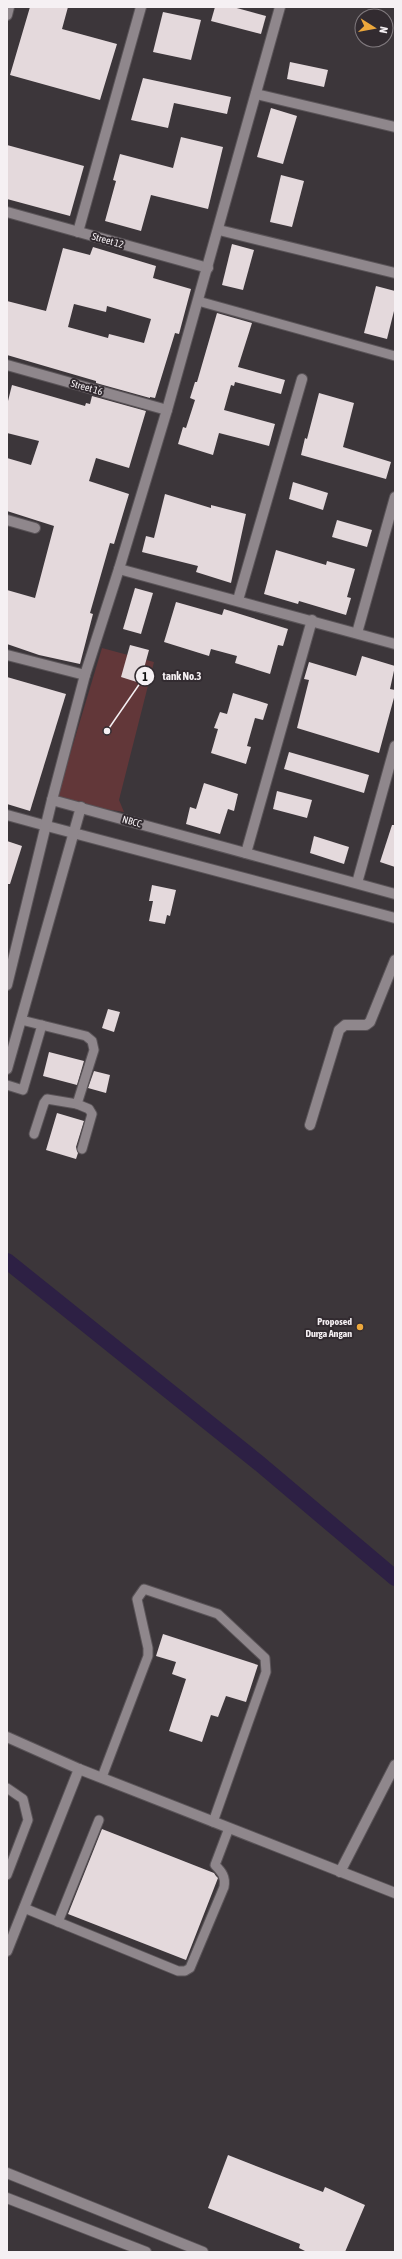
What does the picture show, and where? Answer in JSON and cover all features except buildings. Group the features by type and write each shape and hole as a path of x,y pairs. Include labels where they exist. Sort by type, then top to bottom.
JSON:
{"street":[{"path":"7,14 9,7"},
{"path":"78,232 141,7"},
{"path":"8,979 47,826 52,800 85,676 120,569 167,410 219,230 280,7"},
{"path":"256,94 395,126"},
{"name":"Street 12","path":"7,212 208,268"},
{"path":"219,230 395,273"},
{"path":"7,376 9,365"},
{"name":"Street 16","path":"9,365 167,410"},
{"path":"238,600 302,379"},
{"path":"357,633 395,497"},
{"path":"7,520 35,528"},
{"path":"120,569 312,620 395,644"},
{"path":"246,853 312,620"},
{"path":"7,655 85,676"},
{"path":"357,883 395,746"},
{"name":"NBCC","path":"52,800 395,894"},
{"path":"7,1069 80,807"},
{"path":"7,815 395,918"},
{"path":"310,1125 339,1030 345,1024 366,1025 370,1022 395,960"},
{"path":"7,1737 79,1768 395,1893"},
{"path":"340,1872 395,1765"},
{"path":"7,1951 79,1768"},
{"path":"7,2173 204,2252"},
{"path":"7,2198 146,2252"}],"lane":[{"path":"198,301 395,356"},
{"path":"21,1020 86,1036 92,1041 94,1050 77,1104"},
{"path":"7,1086 23,1090 42,1025"},
{"path":"34,1134 44,1103 47,1099 77,1104 89,1109 92,1114 82,1149"},
{"path":"102,1777 148,1656 148,1648 137,1599 144,1589 218,1614 265,1658 266,1672 214,1822"},
{"path":"7,1788 23,1799 28,1820 7,1875"},
{"path":"58,1922 99,1820"},
{"path":"24,1908 178,1971 185,1971 190,1968 224,1887 225,1880 223,1873 215,1865 229,1828"}],"shaded area":[{"path":"102,648 154,662 119,800 124,812 56,801"}],"waterway":[{"path":"7,1261 260,1464 395,1578"}],"place":[{"name":"tank No.3","path":"107,731"},
{"name":"Proposed Durga Angan","path":"360,1327"}]}
